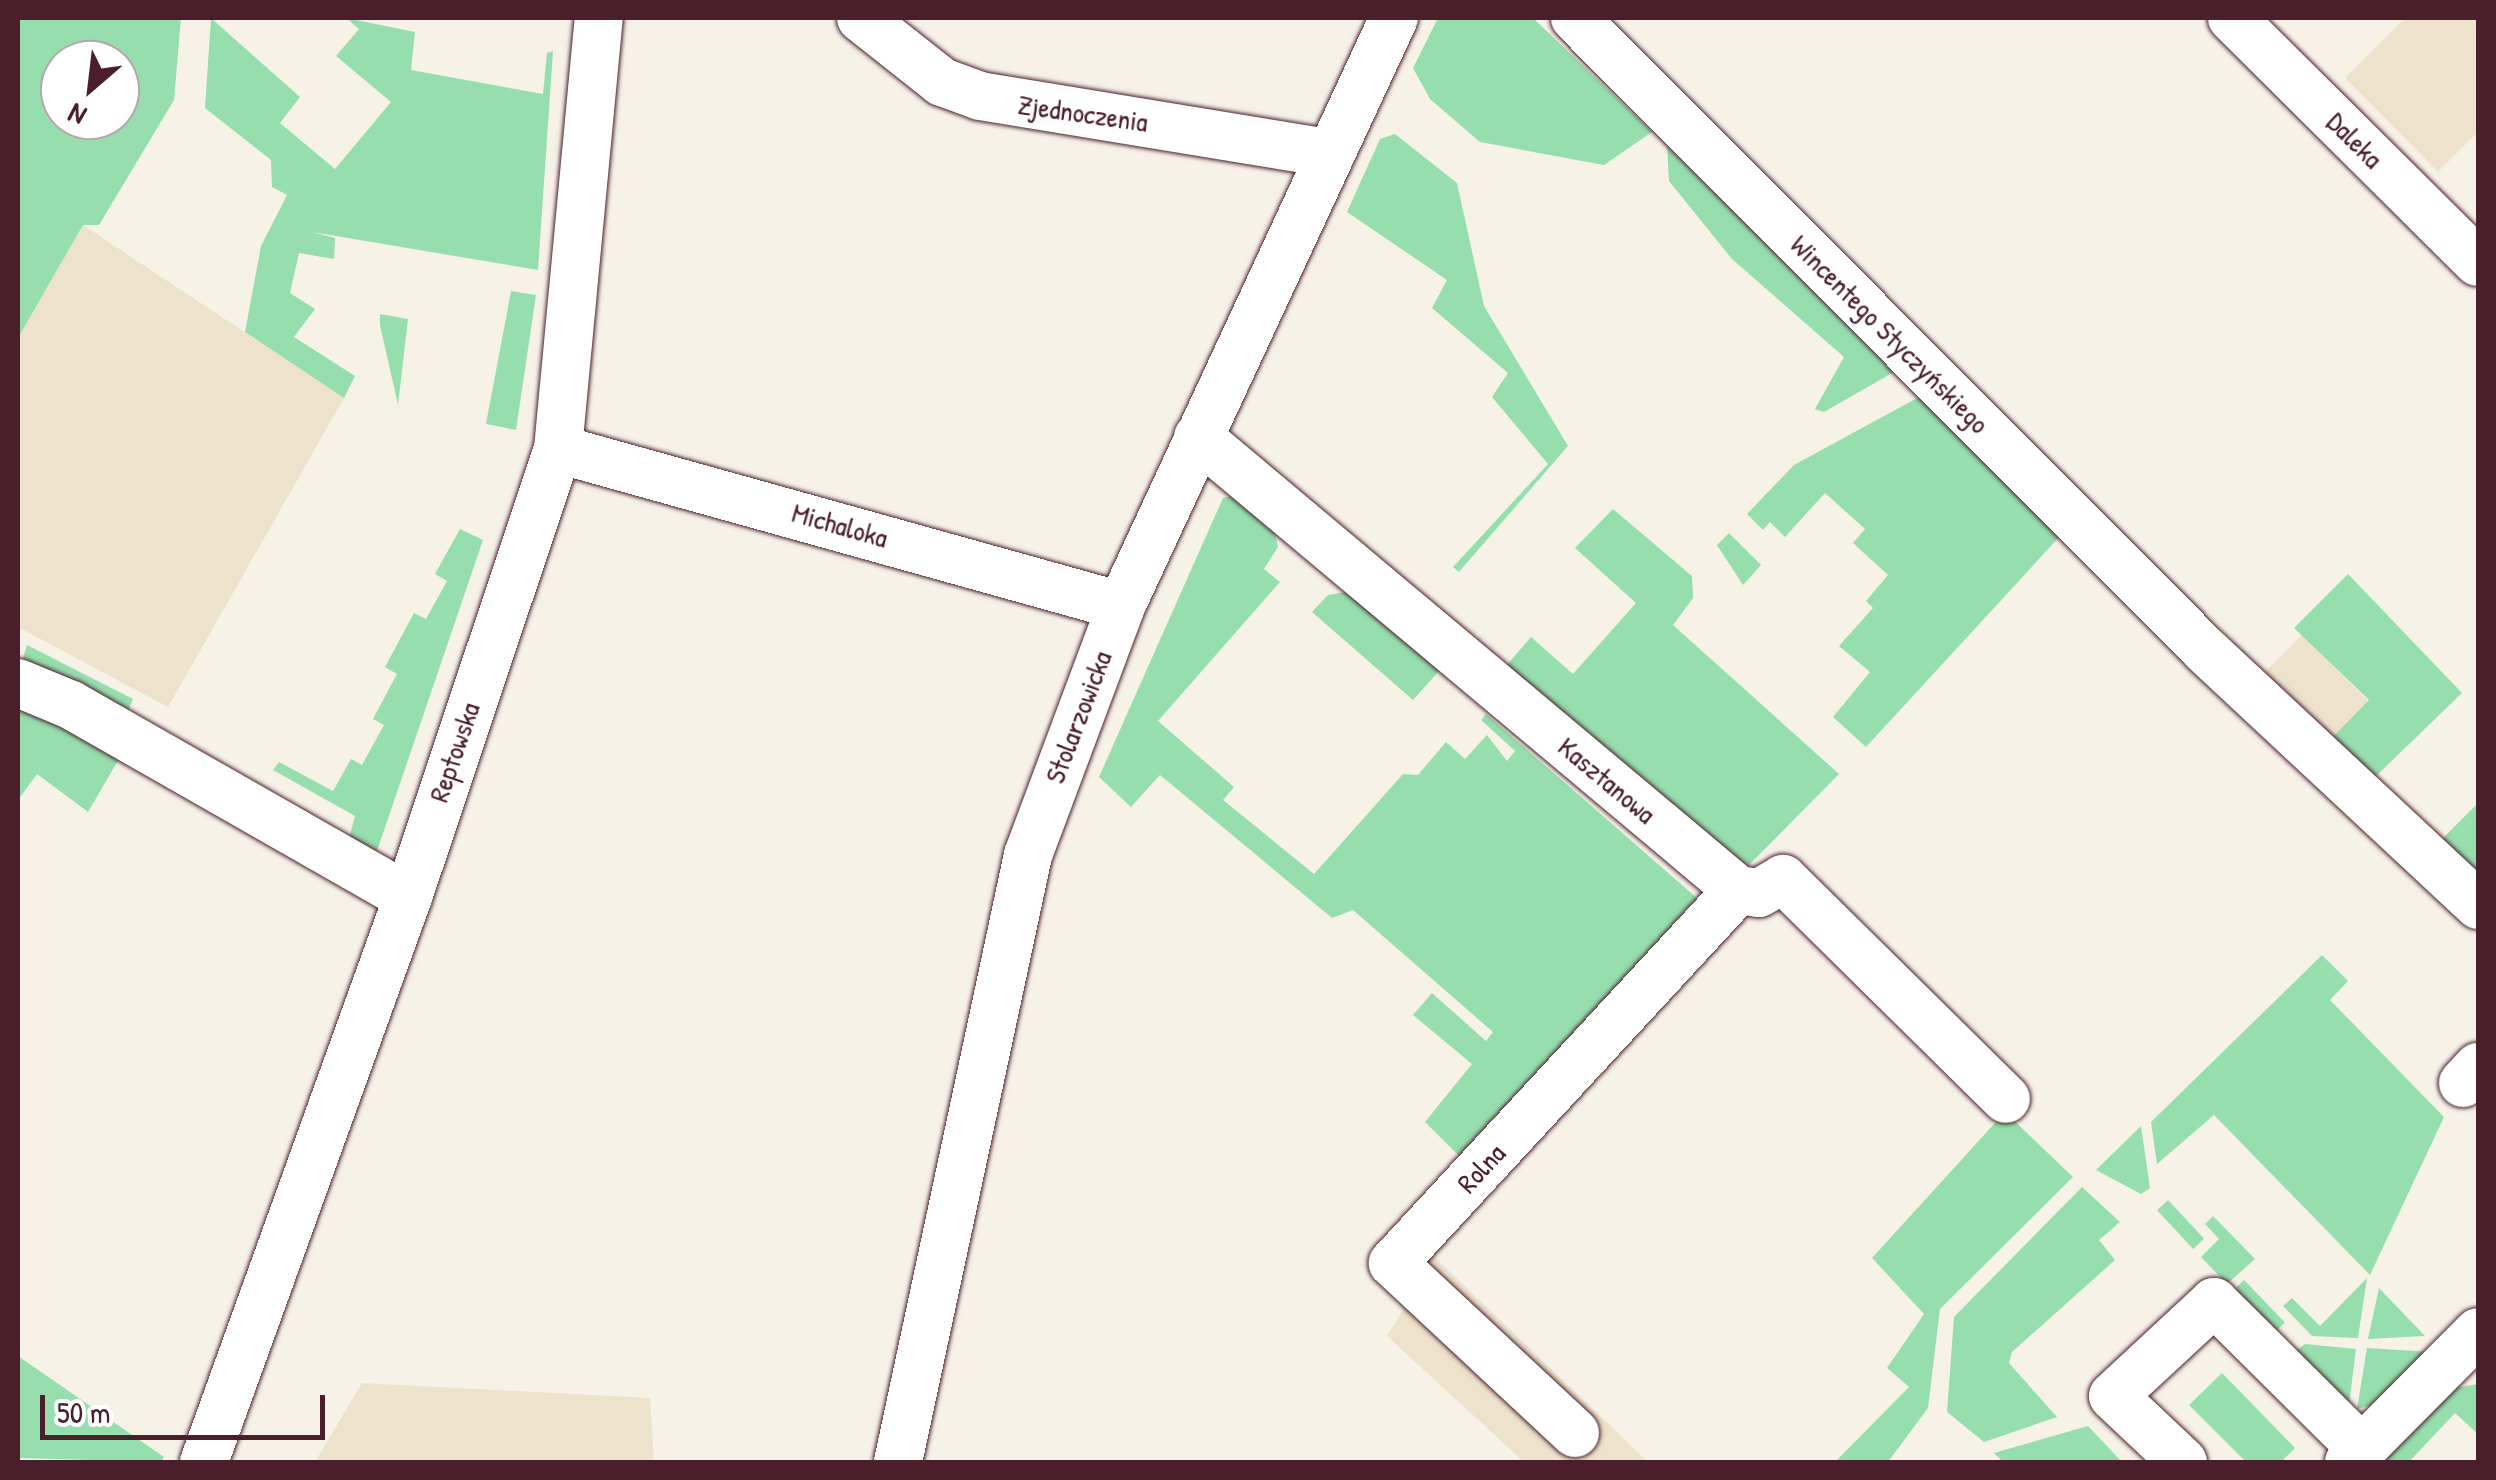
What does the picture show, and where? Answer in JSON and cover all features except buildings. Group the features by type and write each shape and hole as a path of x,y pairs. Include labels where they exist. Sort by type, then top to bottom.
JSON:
{"street":[{"name":"Reptowska","path":"204,1462 408,897 558,449 599,18"},
{"name":"Zjednoczenia","path":"861,18 942,82 980,96 1329,153"},
{"name":"Stolarzowicka","path":"898,1462 1028,855 1122,606 1394,18"},
{"name":"Wincentego Styczyńskiego","path":"1575,18 2205,650 2478,905"},
{"name":"Daleka","path":"2232,18 2478,262"},
{"name":"Kasztanowa","path":"1198,438 1738,890"},
{"name":"Michaloka","path":"558,449 1122,606"},
{"path":"18,682 72,704 408,897"},
{"path":"1738,890 1758,893 1783,880 2006,1099"},
{"name":"Rolna","path":"1575,1433 1393,1263 1738,890"},
{"path":"2182,1462 2113,1396 2214,1302 2356,1456 2478,1332"}],"shaded area":[{"path":"2405,18 2478,18 2478,132 2438,172 2345,78"},
{"path":"83,225 344,398 168,707 18,627 18,338"},
{"path":"2302,635 2368,701 2325,745 2259,678"},
{"path":"1429,1252 1648,1462 1524,1462 1387,1336 1427,1271"},
{"path":"362,1383 650,1398 654,1462 315,1462"}],"green space":[{"path":"18,18 181,18 174,100 99,225 83,225 18,338"},
{"path":"211,18 300,97 280,123 335,169 391,102 336,56 359,29 346,18 415,32 411,70 543,94 547,53 553,51 538,270 312,232 335,238 334,259 299,253 290,293 315,309 294,337 355,376 344,398 245,332 261,246 287,195 272,187 271,160 205,108"},
{"path":"1438,18 1533,18 1652,132 1604,165 1480,142 1430,99 1413,68"},
{"path":"1395,134 1457,183 1484,306 1568,446 1459,572 1453,567 1548,464 1492,397 1508,373 1432,308 1447,280 1347,212 1380,139"},
{"path":"1667,146 1894,372 1824,412 1815,409 1844,357 1732,259 1669,181"},
{"path":"511,291 536,295 516,430 486,424"},
{"path":"380,314 408,319 398,405 380,325"},
{"path":"1919,397 2062,534 1866,747 1833,717 1870,672 1839,646 1873,608 1866,601 1888,575 1853,543 1865,529 1825,493 1785,537 1770,522 1763,530 1747,514 1794,465"},
{"path":"1232,496 1274,530 1278,547 1264,569 1280,582 1158,721 1234,787 1223,800 1314,874 1403,774 1418,775 1446,742 1465,759 1487,735 1507,761 1515,751 1481,720 1486,714 1706,906 1462,1159 1425,1122 1472,1064 1413,1015 1432,993 1486,1041 1493,1032 1353,910 1332,918 1160,775 1131,807 1099,777 1223,498"},
{"path":"1613,509 1692,576 1693,598 1673,625 1839,774 1749,865 1731,862 1506,666 1531,637 1573,674 1636,603 1575,548"},
{"path":"460,529 483,540 377,851 347,845 355,816 273,770 279,762 333,791 351,759 362,765 384,725 373,719 397,674 385,667 414,613 426,619 447,581 435,574"},
{"path":"1729,533 1761,565 1743,585 1717,545"},
{"path":"2348,574 2462,693 2375,777 2322,748 2369,700 2294,628"},
{"path":"1346,592 1439,671 1413,700 1312,612 1328,595"},
{"path":"27,645 133,699 125,719 19,670"},
{"path":"18,693 126,747 88,812 37,774 18,800"},
{"path":"2478,803 2478,884 2438,843"},
{"path":"2322,955 2348,981 2330,1000 2444,1117 2370,1275 2214,1115 2157,1164 2151,1122"},
{"path":"2005,1112 2073,1177 1940,1309 1928,1408 1888,1462 1835,1462 1909,1387 1887,1368 1924,1314 1872,1258"},
{"path":"2141,1126 2150,1188 2141,1194 2096,1170"},
{"path":"2082,1187 2120,1222 2099,1240 2115,1260 2012,1352 2009,1363 2057,1417 1984,1442 1947,1412 1954,1317"},
{"path":"2168,1200 2204,1239 2193,1249 2157,1210"},
{"path":"2213,1216 2255,1259 2227,1284 2201,1257 2219,1239 2205,1224"},
{"path":"2367,1278 2358,1338 2312,1336 2283,1306 2292,1298 2320,1326"},
{"path":"2244,1280 2285,1322 2275,1332 2234,1290"},
{"path":"2379,1288 2425,1336 2368,1339"},
{"path":"2305,1344 2356,1349 2349,1405 2292,1354"},
{"path":"2367,1348 2432,1352 2375,1404 2357,1409"},
{"path":"18,1356 164,1457 161,1462 18,1458"},
{"path":"2222,1373 2295,1448 2281,1462 2246,1462 2189,1405"},
{"path":"2478,1384 2478,1434 2455,1413 2409,1462 2382,1462 2455,1388"},
{"path":"2088,1426 2122,1462 2003,1462 1994,1453"}]}
